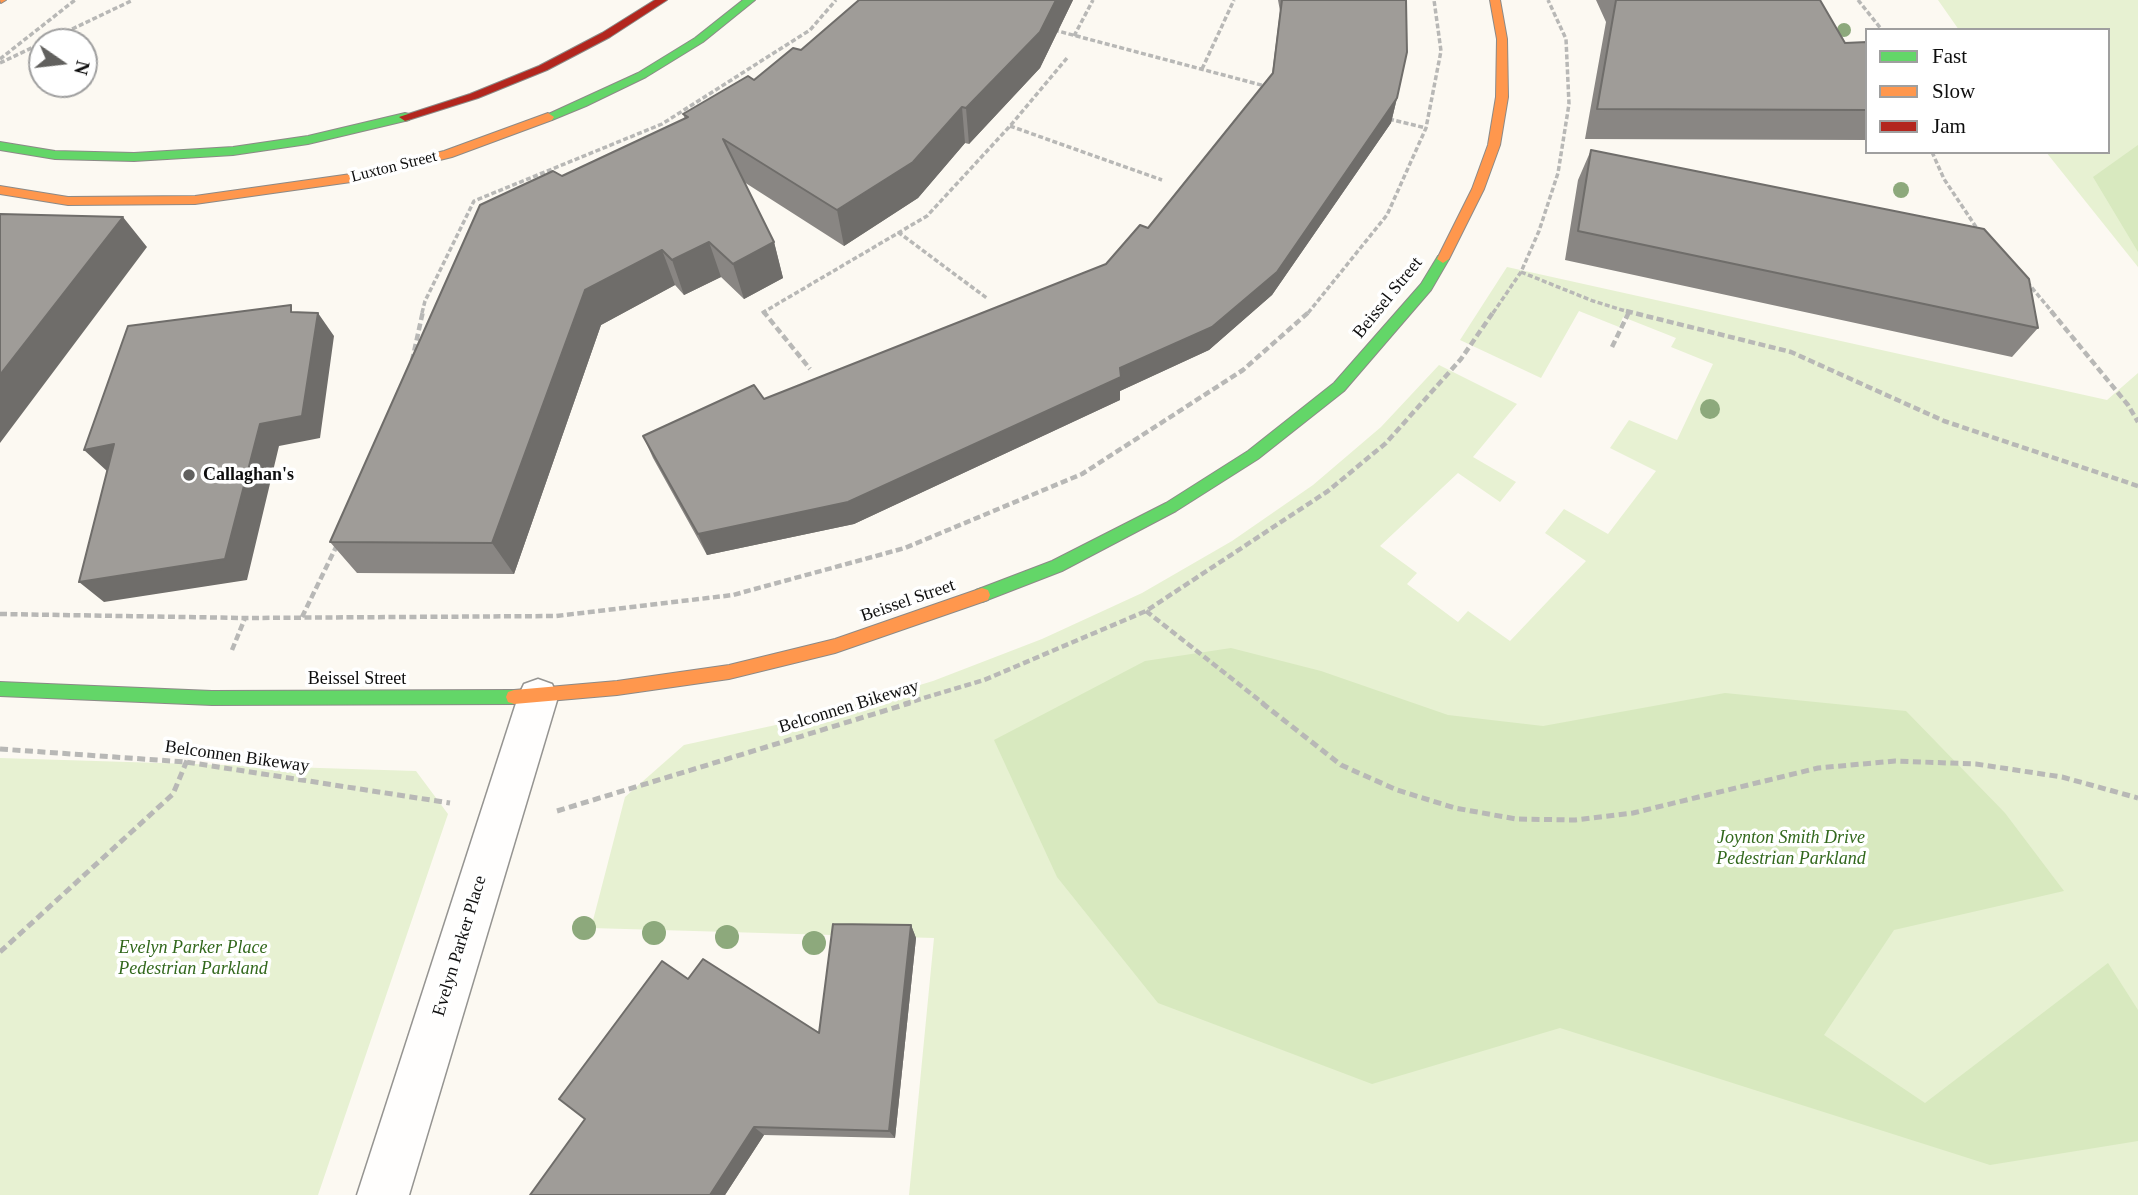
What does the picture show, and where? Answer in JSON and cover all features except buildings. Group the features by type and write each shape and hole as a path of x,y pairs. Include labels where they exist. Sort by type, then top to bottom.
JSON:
{"street":[{"path":"0,146 55,155 134,157 233,151 308,140 388,122 474,96 544,68 606,35 662,0"},
{"name":"Luxton Street","path":"0,190 68,201 195,200 351,178 448,154 582,104 642,75 699,40 750,0"},
{"name":"Beissel Street","path":"0,689 212,698 538,697 729,672 835,646 937,613 1057,566 1171,507 1253,455 1339,387 1426,287 1455,238 1478,189 1494,145 1502,97 1502,39 1495,0"},
{"path":"0,201 68,201"},
{"name":"Evelyn Parker Place","path":"383,1195 538,697"}],"path":[{"path":"0,61 75,0"},
{"path":"74,28 133,0"},
{"path":"411,365 425,301 474,201 662,124 810,30 836,0"},
{"path":"1074,36 1093,0"},
{"path":"1202,69 1234,0"},
{"path":"0,614 245,618 564,615 733,595 905,548 1082,474 1243,370 1317,305 1387,215 1426,128 1441,51 1434,0"},
{"path":"1858,0 1880,28"},
{"path":"1049,29 1270,87"},
{"path":"0,61 28,49"},
{"path":"810,369 761,312 927,216 1010,126 1067,58"},
{"path":"1387,118 1426,128"},
{"path":"1010,126 1162,180"},
{"path":"1933,154 1944,179 1987,239"},
{"path":"898,232 988,299"},
{"path":"1521,272 1592,301 1629,312 1791,352 1944,421 2138,486"},
{"path":"2020,275 2103,373 2138,422"},
{"path":"1612,347 1629,312"},
{"path":"302,617 338,542"},
{"name":"Belconnen Bikeway","path":"554,812 984,680 1146,611 1341,765 1397,790 1455,808 1516,819 1575,820 1633,813 1818,768 1895,761 1976,764 2062,778 2138,798"},
{"name":"Belconnen Bikeway","path":"0,749 186,762 455,804"},
{"path":"0,952 173,794 186,762"}],"green space":[{"path":"1938,0 2138,0 2138,267 2048,154 2110,154 2110,28 1958,28"},
{"path":"2138,145 2138,252 2093,177"},
{"name":"Joynton Smith Drive Pedestrian Parkland","path":"1507,267 2107,400 2138,373 2138,1195 909,1195 934,938 591,928 625,797 684,745 817,716 933,681 1042,639 1142,593 1232,541 1313,485 1381,427 1439,365 1517,404 1473,457 1516,482 1500,502 1458,473 1380,546 1417,573 1407,584 1458,622 1468,611 1510,641 1586,561 1545,533 1564,509 1608,534 1656,471 1610,448 1629,420 1677,440 1713,364 1671,347 1676,338 1623,317 1619,327 1579,311 1541,378 1460,340"},
{"path":"1231,648 1321,671 1448,715 1543,726 1725,693 1906,711 2005,813 2064,891 1894,930 1824,1035 1925,1103 2108,963 2138,1010 2138,1141 1990,1165 1560,1028 1372,1084 1158,1003 1057,877 994,740 1145,661"},
{"name":"Evelyn Parker Place Pedestrian Parkland","path":"0,758 416,771 448,814 318,1195 0,1195"}],"traffic: fast":[{"path":"548,117 642,75 699,40 750,0"},
{"path":"0,146 55,155 134,157 233,151 308,140 405,117"},
{"path":"982,595 1057,566 1171,507 1253,455 1339,387 1426,287 1443,259"},
{"path":"0,689 212,698 514,697"}],"traffic: slow":[{"path":"1443,259 1478,189 1494,145 1502,97 1502,39 1495,0"},
{"path":"0,190 68,201 195,200 351,178 448,154 548,117"},
{"path":"514,697 617,688 729,672 835,646 982,595"}],"traffic: jam":[{"path":"405,117 474,96 543,68 606,35 662,0"}],"place":[{"name":"Callaghan's","path":"189,475"}]}
